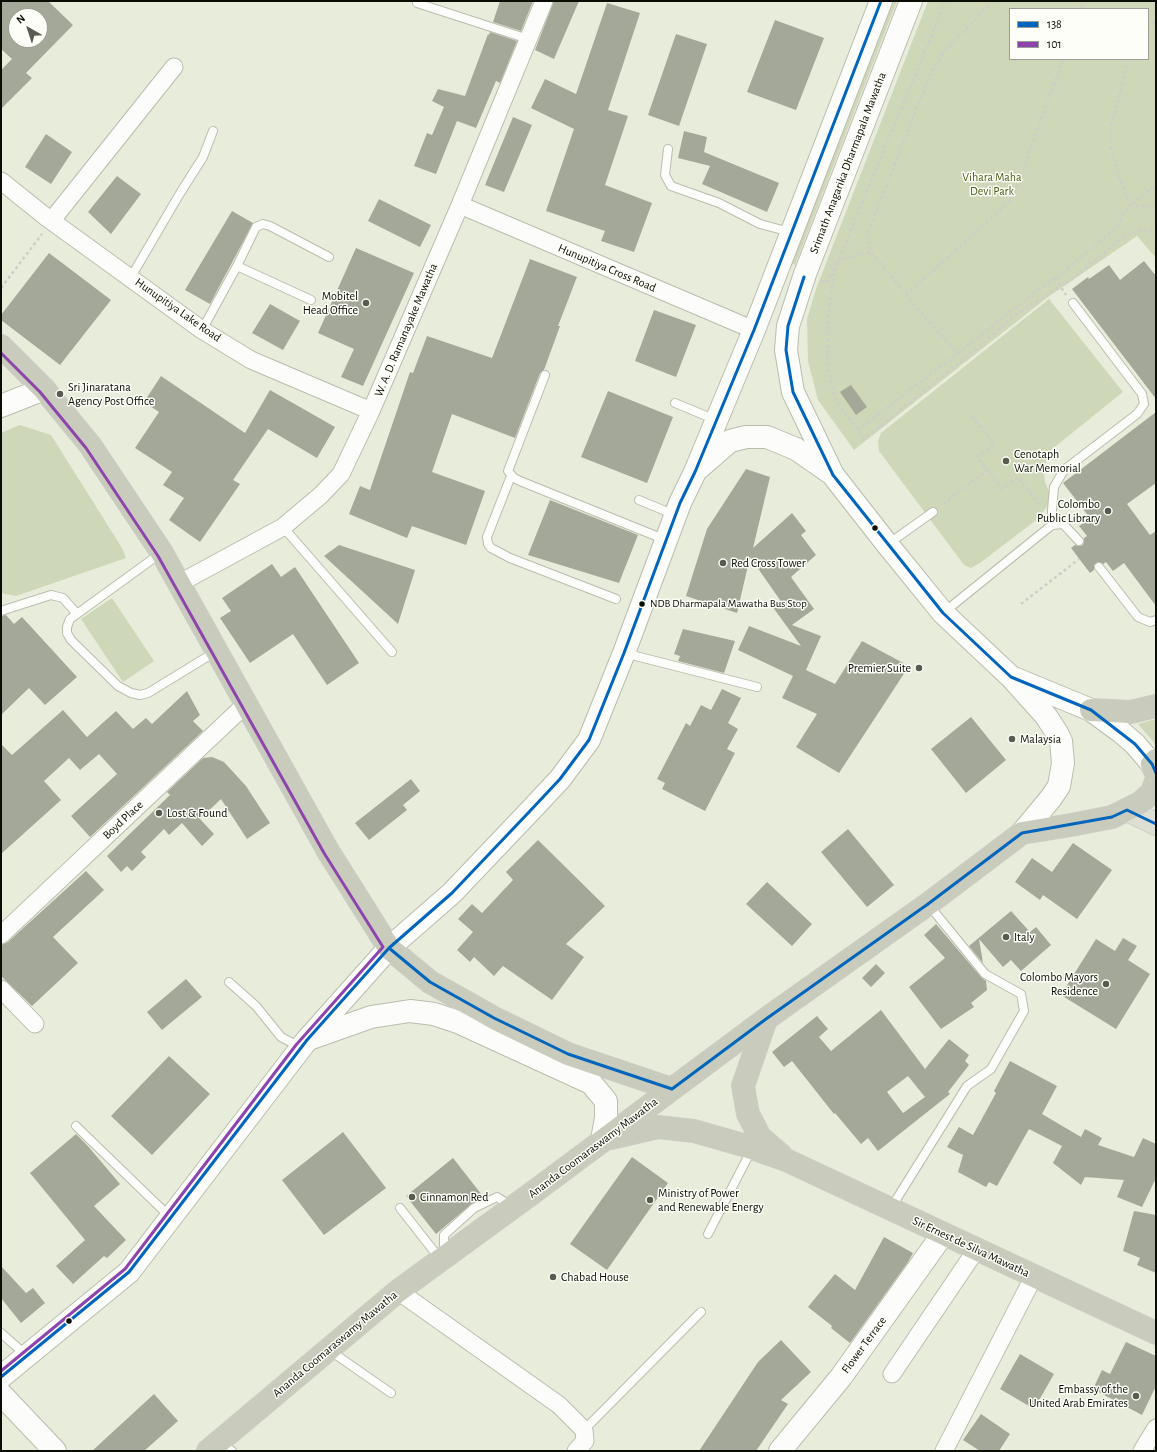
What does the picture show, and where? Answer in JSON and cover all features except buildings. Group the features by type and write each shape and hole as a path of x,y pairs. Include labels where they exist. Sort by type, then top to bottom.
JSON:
{"highway":[{"path":"1,346 44,389 90,445 162,553 245,705 328,851 389,948 430,982 494,1018 568,1054 672,1089"},
{"path":"1091,710 1131,712 1156,706"},
{"name":"Ananda Coomaraswamy Mawatha","path":"219,1448 398,1291 766,1019 928,904 1022,833 1112,817 1140,803 1155,779"},
{"name":"Sir Ernest de Silva Mawatha","path":"766,1019 743,1086 748,1114 760,1137 786,1160"},
{"name":"Sir Ernest de Silva Mawatha","path":"602,1140 658,1127 701,1133 752,1148 786,1160 1156,1334"}],"main road":[{"path":"1,1377 129,1272 304,1044 389,948 452,893 560,779 589,740 676,516 754,330 881,1"},
{"name":"Srimath Anagarika Dharmapala Mawatha","path":"833,475 793,392 786,350 788,326 805,274 911,1"},
{"path":"1,406 44,389"},
{"path":"695,472 730,441 746,437 767,437 796,449 833,475 943,613 1011,677 1052,725 1061,741 1063,763 1059,786 1022,833"},
{"path":"1011,677 1091,710 1122,732 1135,744 1155,779"},
{"path":"1127,810 1156,824"},
{"path":"304,1044 371,1017 410,1011 434,1014 458,1022 591,1083 606,1100 606,1118 602,1140"},
{"name":"Flower Terrace","path":"780,1451 841,1377 943,1234"},
{"path":"1,1394 55,1451"}],"street":[{"name":"W. A. D. Ramanayake Mawatha","path":"178,584 284,527 321,495 341,474 371,411 460,205 544,1"},
{"path":"52,220 174,67"},
{"name":"Hunupitiya Lake Road","path":"1,181 202,330 252,360 371,411"},
{"name":"Hunupitiya Cross Road","path":"460,205 754,330"},
{"name":"Boyd Place","path":"1,935 245,705"},
{"path":"1,989 35,1024"},
{"path":"892,1374 976,1250"},
{"path":"944,1451 1034,1276"},
{"path":"398,1291 559,1405 584,1430 585,1442 576,1451"},
{"path":"1142,1451 1156,1428"}],"lane":[{"path":"417,3 528,39"},
{"path":"131,277 203,157 213,132"},
{"path":"668,149 665,175 671,186 719,203 760,224 791,232"},
{"path":"202,330 237,266 256,226 263,224 270,226 329,257"},
{"path":"237,266 311,300"},
{"path":"1052,525 1054,487 1064,470 1137,414 1144,404 1142,394 1073,303"},
{"path":"545,375 508,471 511,476 520,482 666,541"},
{"path":"674,403 717,420"},
{"path":"511,476 487,537 488,544 491,548 510,558 616,599"},
{"path":"639,500 676,516"},
{"path":"887,544 933,512"},
{"path":"943,613 1052,525 1063,524 1072,532 1079,542"},
{"path":"284,527 392,652"},
{"path":"162,553 70,619 66,626 67,633 71,640 118,686 131,694 140,695 148,693 216,651"},
{"path":"1099,567 1138,617 1150,622 1156,620"},
{"path":"1,611 52,595 63,598 77,614"},
{"path":"624,653 757,687"},
{"path":"891,1209 967,1086 991,1069 1024,1011 1021,994 985,974 928,904"},
{"path":"229,982 256,1006 281,1037 304,1044"},
{"path":"76,1126 170,1218"},
{"path":"708,1234 752,1148"},
{"path":"400,1208 445,1256"},
{"path":"584,1430 701,1312"},
{"path":"1,1333 27,1356"},
{"path":"329,1350 391,1393"}],"path":[{"path":"945,1 834,273 828,316 827,365 836,400 864,439 981,345 1012,317 1060,287 1088,267 1103,252 1122,238 1141,230 1156,233"},
{"path":"958,353 906,296 871,252 867,235 931,72 943,53 993,1"},
{"path":"906,296 1012,198 1063,60"},
{"path":"1129,60 1111,126 1111,148 1118,174 1130,206"},
{"path":"858,430 1055,278 1116,228 1125,211 1156,185"},
{"path":"1130,206 1145,206 1156,209"},
{"path":"1,288 52,220"},
{"path":"805,274 827,283 836,262 871,252"},
{"path":"1055,278 1060,287 1073,303"},
{"path":"972,416 994,444 977,457 1002,489 1018,477 1039,504"},
{"path":"933,512 988,470"},
{"path":"1021,604 1079,559"}],"green space":[{"path":"890,1 897,1 795,265 789,262"},
{"name":"Vihara Maha Devi Park","path":"928,1 1156,1 1156,258 1137,236 1048,297 854,450 818,400 808,361 807,319 816,289"},
{"path":"1049,299 1123,392 1051,450 1046,460 1044,472 1045,482 1051,496 1047,507 1035,521 980,563 971,568 964,565 879,451 878,441 881,433"},
{"path":"20,425 51,435 122,548 126,558 16,596 1,593 1,433"},
{"path":"112,598 154,661 123,682 81,619"},
{"path":"1156,719 1156,747 1153,741 1138,724"}],"transit line":[{"name":"138","path":"1,1377 129,1272 307,1040 389,948 452,893 530,811 560,779 589,740 624,653 680,503 695,472 754,330 881,1"},
{"name":"138","path":"804,277 788,326 786,350 793,392 833,475 943,613 1011,677 1091,710 1135,744 1152,764 1156,773"},
{"name":"101","path":"1,353 40,392 86,448 158,556 324,853 383,947 296,1045 125,1269 1,1371"},
{"name":"138","path":"389,948 430,982 494,1018 568,1054 672,1089 766,1019 928,904 1022,833 1112,817 1127,810 1156,824"}],"place":[{"name":"Mobitel Head Office","path":"366,303"},
{"name":"Sri Jinaratana Agency Post Office","path":"60,394"},
{"name":"Cenotaph War Memorial","path":"1006,461"},
{"name":"Colombo Public Library","path":"1108,511"},
{"name":"Red Cross Tower","path":"723,563"},
{"name":"NDB Dharmapala Mawatha Bus Stop","path":"642,604"},
{"name":"Premier Suite","path":"919,668"},
{"name":"Malaysia","path":"1012,739"},
{"name":"Lost & Found","path":"159,813"},
{"name":"Italy","path":"1006,937"},
{"name":"Colombo Mayors Residence","path":"1106,984"},
{"name":"Cinnamon Red","path":"412,1197"},
{"name":"Ministry of Power and Renewable Energy","path":"650,1200"},
{"name":"Chabad House","path":"553,1277"},
{"name":"Embassy of the United Arab Emirates","path":"1136,1396"}]}
